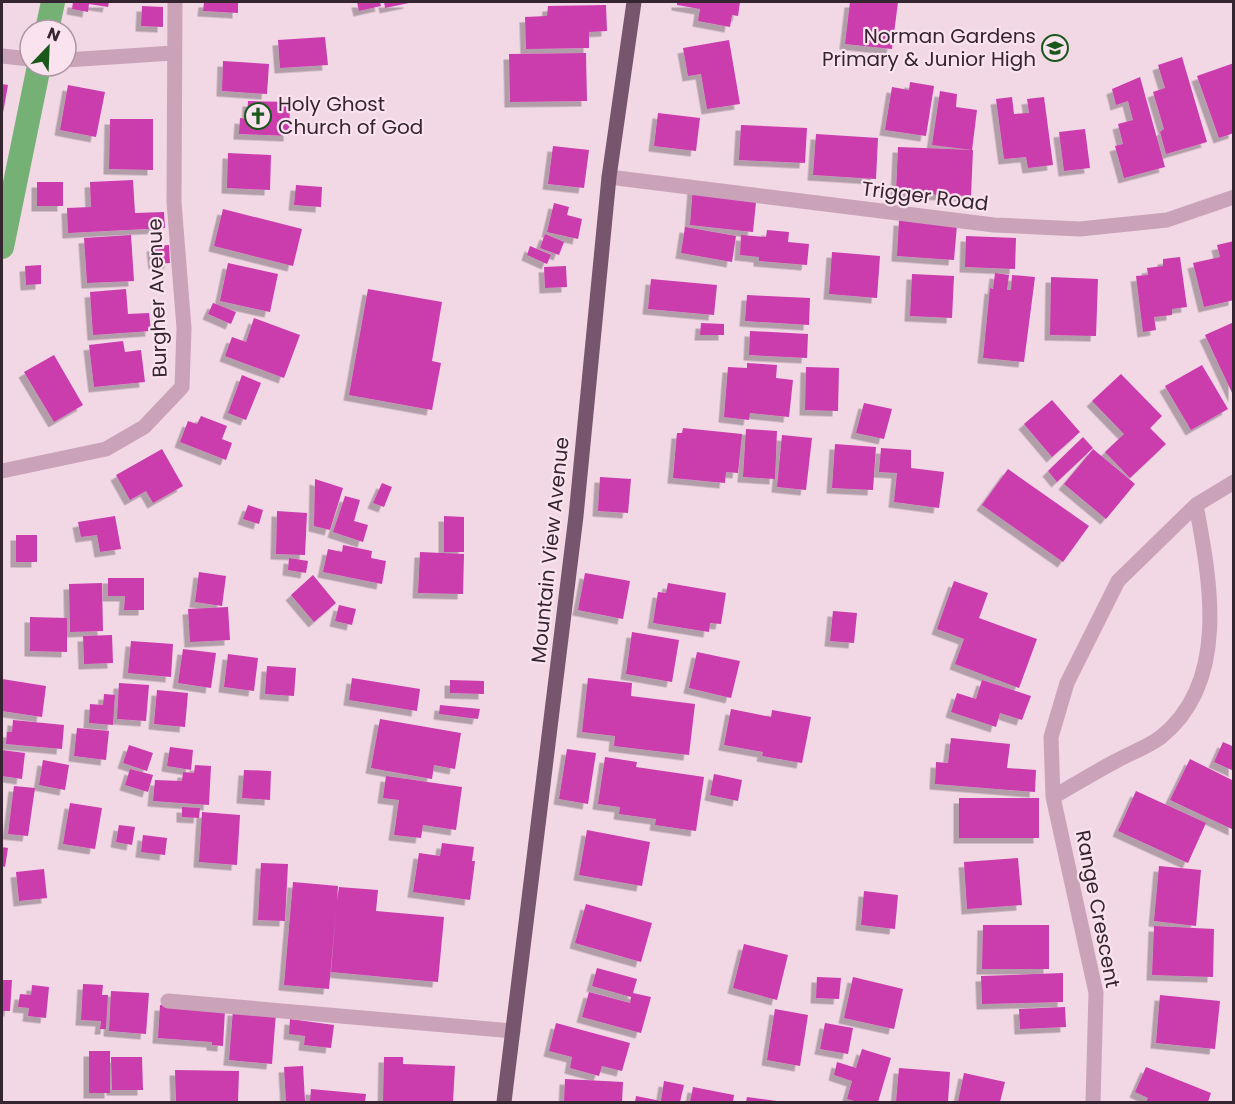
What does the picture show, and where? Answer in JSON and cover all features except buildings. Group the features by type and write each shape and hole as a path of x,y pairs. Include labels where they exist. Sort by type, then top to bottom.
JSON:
{"main road":[{"name":"Mountain View Avenue","path":"504,1102 576,516 609,177 634,2"}],"street":[{"name":"Burgher Avenue","path":"2,471 106,449 144,427 182,387 184,328 174,202 175,2"},
{"path":"78,59 173,52"},
{"name":"Trigger Road","path":"609,177 994,225 1080,229 1167,220 1233,197"},
{"name":"Range Crescent","path":"1094,1102 1096,993 1053,797 1051,738 1067,683 1118,581 1196,505 1233,482"},
{"path":"1053,797 1160,738 1180,719 1197,689 1206,662 1210,607 1208,570 1196,505"},
{"path":"168,1001 513,1031"}],"waterway":[{"path":"50,18 53,2"},
{"path":"2,247 37,78"}],"place":[{"name":"Norman Gardens Primary & Junior High","path":"1055,48"},
{"name":"Holy Ghost Church of God","path":"258,116"}]}
